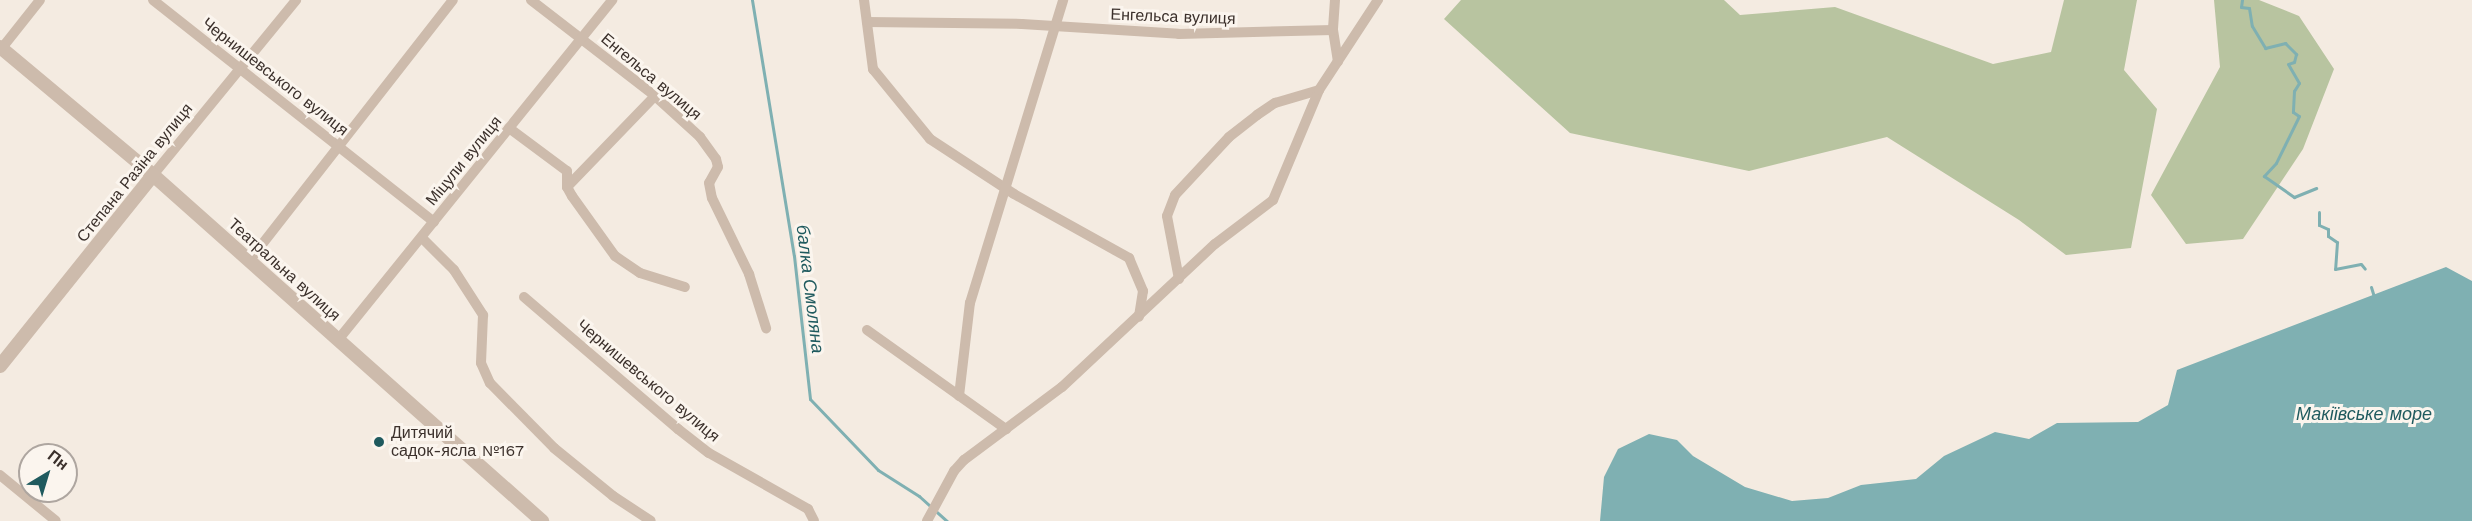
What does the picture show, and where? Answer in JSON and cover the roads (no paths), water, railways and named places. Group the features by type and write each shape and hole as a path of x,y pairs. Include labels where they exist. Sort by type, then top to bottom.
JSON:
{"street":[{"path":"1,48 40,0"},
{"name":"Чернишевського вулиця","path":"153,0 434,222"},
{"name":"Степана Разіна вулиця","path":"0,366 296,0"},
{"path":"249,261 453,0"},
{"name":"Енгельса вулиця","path":"531,0 655,96 700,138 716,159 718,167 710,183 712,198 749,274 766,328"},
{"name":"Міцули вулиця","path":"338,340 612,0"},
{"path":"864,0 873,69 930,139 1006,189 1129,258 1143,291 1139,317"},
{"path":"959,396 970,303 1063,0"},
{"path":"1335,0 1333,30 1338,62"},
{"path":"928,520 942,492 964,460 1062,387 1215,244 1274,200 1319,90 1378,0"},
{"name":"Енгельса вулиця","path":"867,22 1056,26 1179,34 1333,30"},
{"name":"Театральна вулиця","path":"1,48 153,175 542,521"},
{"path":"1179,279 1167,216 1175,195 1229,137 1257,115 1275,103 1319,90"},
{"path":"567,187 655,96"},
{"path":"509,128 567,171 567,187 615,256 640,273 685,287"},
{"path":"422,238 454,270 483,315 481,363 490,383 570,461 651,521"},
{"name":"Чернишевського вулиця","path":"524,297 709,453 808,509 814,521"},
{"path":"867,330 1006,429"},
{"path":"0,475 56,521"}],"water":[{"name":"Макіївське море","path":"2446,267 2472,281 2472,521 1600,521 1604,477 1618,449 1649,434 1677,440 1693,456 1745,487 1792,501 1828,498 1861,485 1916,479 1944,456 1995,432 2029,439 2057,423 2138,422 2168,405 2177,370"}],"waterway":[{"name":"балка Смоляна","path":"752,0 794,256 810,399 878,470 919,496 947,521"},
{"path":"2242,0 2241,7 2249,8 2252,26 2265,48 2285,43 2296,54 2294,62 2288,64 2299,83 2294,91 2293,112 2299,116 2276,163 2264,176 2294,197 2316,188"},
{"path":"2319,212 2319,225 2328,229 2328,236 2337,242 2335,269 2361,264 2365,269"},
{"path":"2371,287 2374,297"}],"place":[{"name":"Дитячий садок-ясла №167","path":"379,442"}]}
